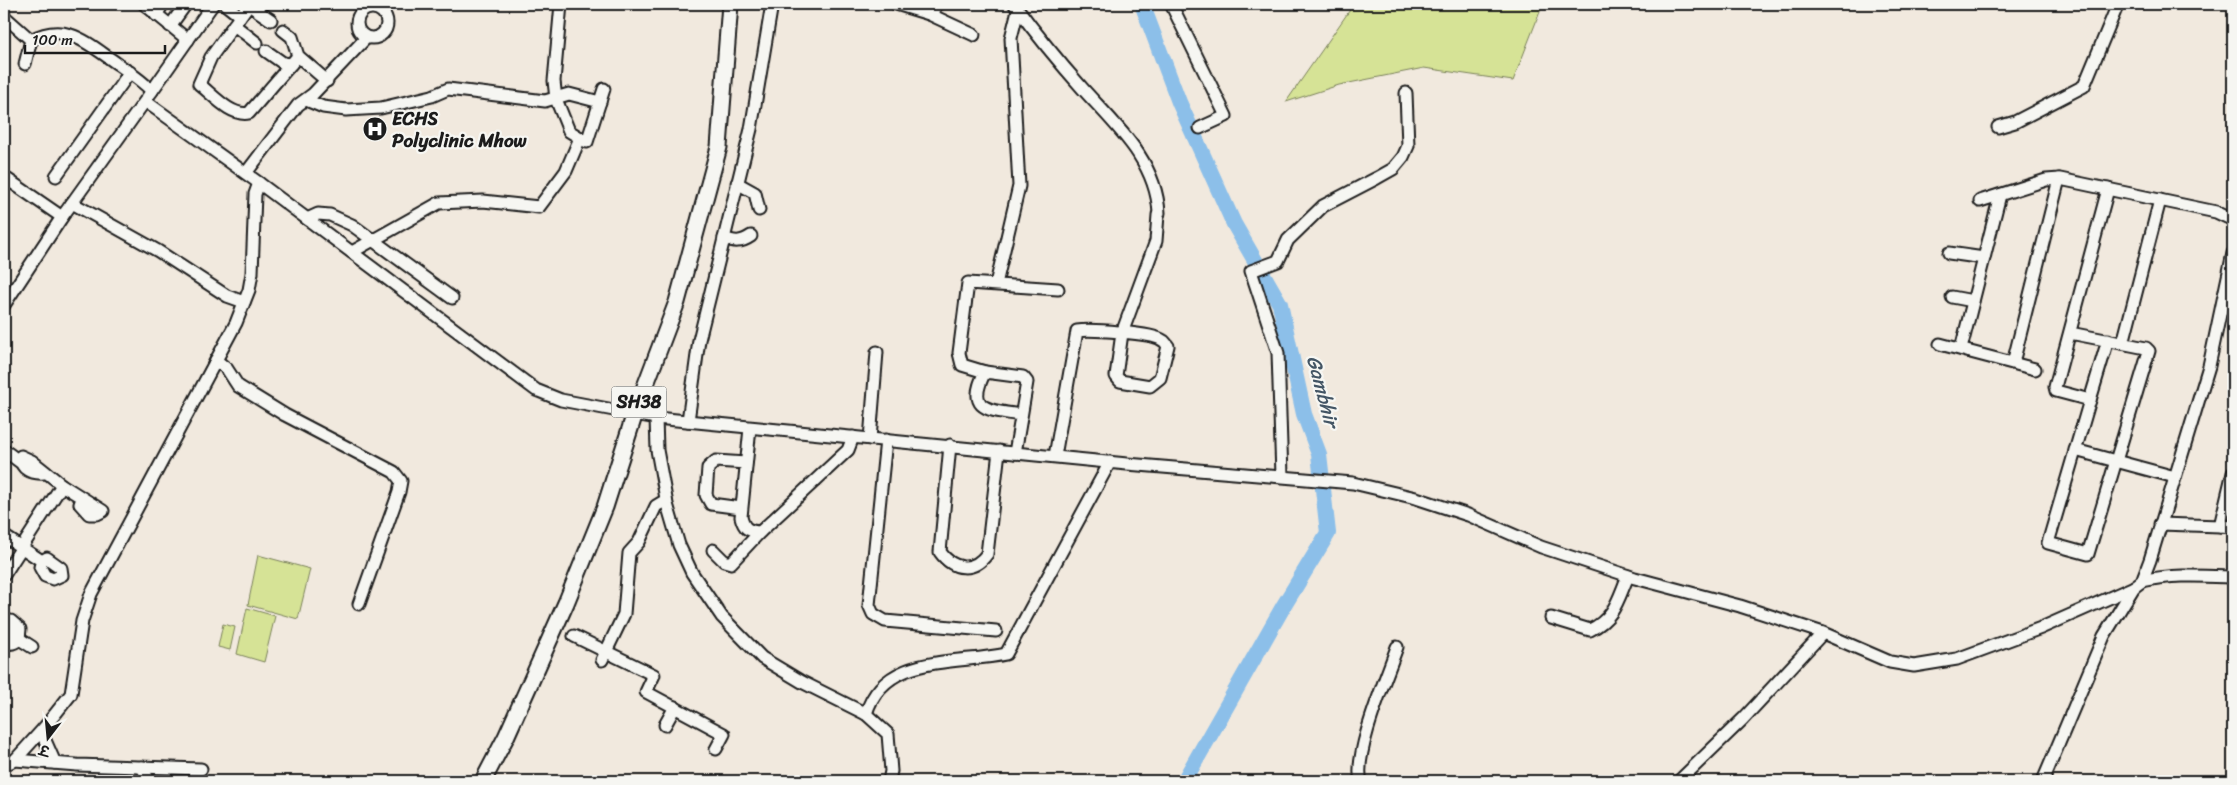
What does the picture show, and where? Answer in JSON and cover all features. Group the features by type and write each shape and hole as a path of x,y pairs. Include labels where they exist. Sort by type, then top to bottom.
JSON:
{"main road":[{"name":"SH38","path":"483,781 506,737 570,595 605,507 635,414 677,302 719,147 730,4"}],"street":[{"path":"144,4 188,40"},
{"path":"156,15 163,4"},
{"path":"170,26 186,4"},
{"path":"4,305 62,217 213,4"},
{"path":"271,20 249,4 211,57 199,84 230,109 243,114 248,113 294,60 292,37 283,30"},
{"path":"561,4 554,81 556,99 569,131 587,142 604,89"},
{"path":"688,421 699,340 757,100 772,4"},
{"path":"896,4 928,14 974,35"},
{"path":"928,14 938,4"},
{"path":"1171,4 1226,116 1200,128"},
{"path":"1998,127 2015,122 2084,86 2118,4"},
{"path":"226,5 257,43"},
{"path":"358,7 376,9 383,13 386,20 386,29 381,36 373,39 366,38 358,29 356,20 358,7"},
{"path":"1016,7 1138,151 1156,187 1159,214 1156,241 1122,333 1116,376 1120,381 1150,386 1160,378 1168,346 1162,339 1122,333 1092,329 1077,330 1055,456"},
{"path":"996,284 1019,186 1011,38 1016,7"},
{"path":"4,16 31,40"},
{"path":"25,64 31,40 42,34 55,32 80,37 130,72 148,96 259,183 536,390 561,400 656,418 750,428 1353,483 1416,498 1468,515 1541,547 1628,576 1740,606 1824,633 1890,662 1914,666 1957,659 2041,628 2138,584 2165,576 2190,575 2233,578"},
{"path":"246,173 298,105 327,81 366,38"},
{"path":"266,51 283,63 294,60 327,81"},
{"path":"56,176 130,72"},
{"path":"306,100 324,107 346,110 382,108 432,96 448,89 545,101 568,94 600,102"},
{"path":"1282,476 1278,352 1251,271 1278,261 1288,240 1323,206 1393,169 1403,157 1408,146 1406,93"},
{"path":"352,252 439,203 483,201 538,206 566,171 580,138"},
{"path":"4,177 62,217"},
{"path":"1980,201 2046,180 2058,180 2216,212 2233,212"},
{"path":"2013,363 2058,180"},
{"path":"4,765 15,760 71,694 82,621 91,594 216,360 244,302 252,273 255,194 259,183"},
{"path":"737,184 755,193 760,210"},
{"path":"2090,400 2054,390 2108,189"},
{"path":"1961,349 2000,195"},
{"path":"2123,343 2160,200"},
{"path":"72,203 158,251 227,296 244,302"},
{"path":"2216,212 2233,220"},
{"path":"307,219 318,214 330,215 352,226 452,298"},
{"path":"724,238 734,242 745,240 751,236"},
{"path":"1949,253 1984,258"},
{"path":"2043,781 2104,636 2138,584 2160,524 2209,366 2231,271 2233,253"},
{"path":"1015,453 1027,382 1023,377 985,372 962,365 959,353 968,283 1058,289"},
{"path":"1952,297 1973,301"},
{"path":"2070,333 2108,340 2146,348 2149,354 2089,552 2085,554 2048,543 2108,340"},
{"path":"1940,344 2035,369"},
{"path":"870,439 877,352"},
{"path":"216,360 227,369 238,386 285,414 394,472 401,481 399,492 359,604"},
{"path":"985,372 976,394 979,404 986,409 1021,415"},
{"path":"656,418 657,450 666,500 679,545 692,573 722,617 762,658 802,682 866,714 888,734 891,771 889,781"},
{"path":"750,428 741,508 743,526 749,531 760,532"},
{"path":"713,550 724,561 731,563 760,532 848,450 853,437"},
{"path":"886,440 869,605 873,614 885,621 996,630"},
{"path":"950,445 940,552 946,560 962,567 972,567 981,562 987,554 999,451"},
{"path":"4,450 20,462 24,469 35,474 44,473 82,499"},
{"path":"2075,450 2175,477"},
{"path":"741,508 711,504 706,495 708,468 716,461 746,462"},
{"path":"866,714 870,699 884,682 901,673 922,665 1006,654 1110,462"},
{"path":"2220,526 2233,472"},
{"path":"4,575 62,485"},
{"path":"604,656 624,614 629,553 639,542 656,506 666,500"},
{"path":"2160,524 2233,527"},
{"path":"4,536 42,561"},
{"path":"1551,618 1590,630 1603,624 1612,614 1628,576"},
{"path":"4,621 11,621 20,629 20,639"},
{"path":"4,629 32,647"},
{"path":"1679,781 1743,719 1824,633"},
{"path":"574,636 604,656 654,675 646,692 724,734 716,749"},
{"path":"4,641 8,644 20,639"},
{"path":"1361,781 1358,773 1364,743 1397,647"},
{"path":"665,725 675,707"},
{"path":"44,728 44,738 55,763"},
{"path":"15,760 201,770"},
{"path":"142,767 149,781"}],"green space":[{"path":"1354,4 1543,4 1513,81 1424,68 1339,85 1286,102"},
{"path":"258,555 310,569 298,619 248,605"},
{"path":"247,608 275,616 264,662 237,654"},
{"path":"223,624 235,627 230,650 218,647"}],"waterway":[{"name":"Gambhir","path":"1142,4 1179,102 1234,224 1280,304 1304,414 1319,454 1328,533 1283,607 1184,781"}],"place":[{"name":"ECHS Polyclinic Mhow","path":"375,129"}]}
